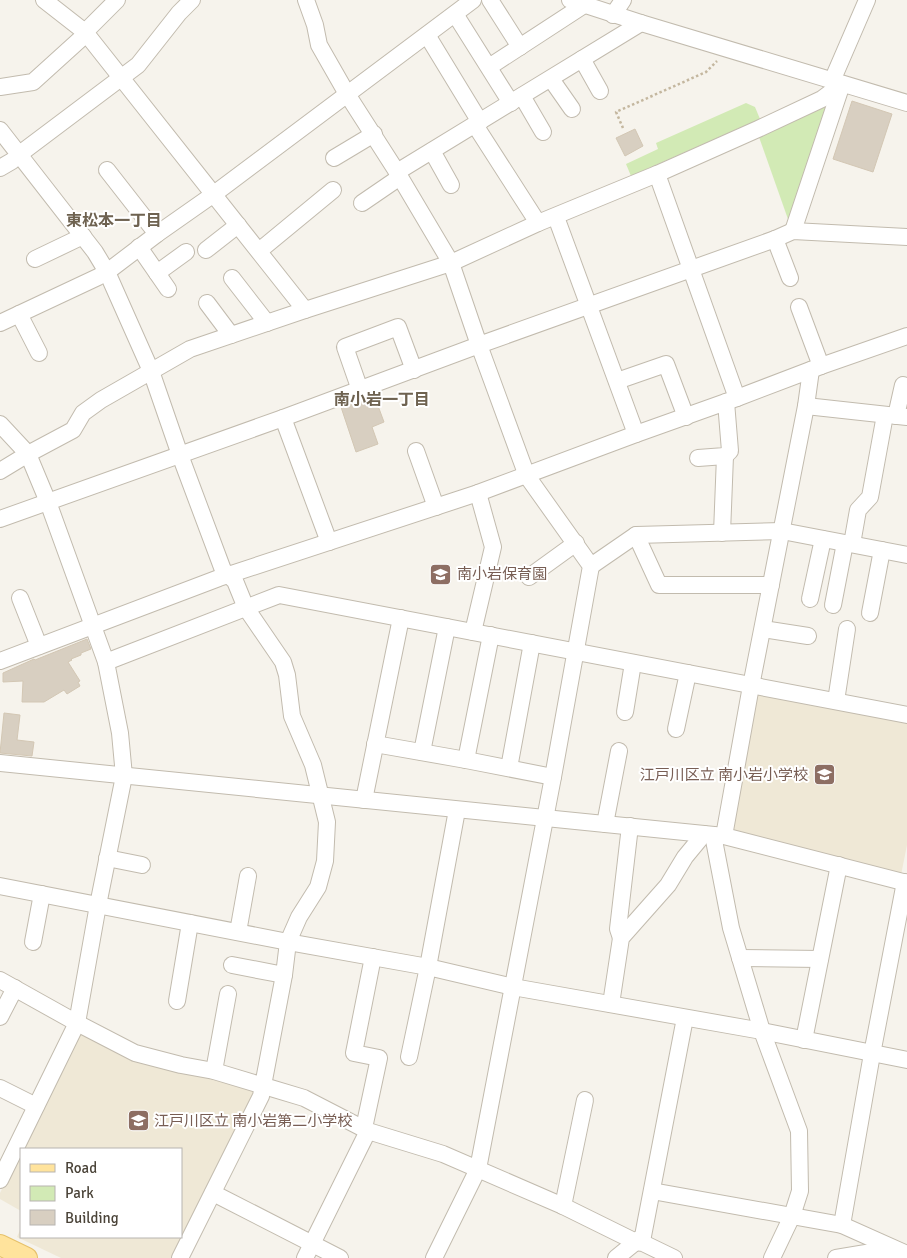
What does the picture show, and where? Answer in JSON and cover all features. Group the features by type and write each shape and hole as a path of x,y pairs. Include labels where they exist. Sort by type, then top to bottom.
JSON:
{"main road":[{"path":"0,1245 26,1258"}],"street":[{"path":"44,0 85,33 305,310"},
{"path":"0,87 33,82 117,0"},
{"path":"0,168 12,161 138,65 179,13 192,0"},
{"path":"306,0 315,25 319,44 347,94 399,174 451,263 527,476 591,566 553,777 478,1169 434,1258"},
{"path":"0,323 107,272 473,0"},
{"path":"490,0 520,47"},
{"path":"613,15 623,0"},
{"path":"793,231 837,82 867,0"},
{"path":"489,67 520,47 580,2 613,15 907,104"},
{"path":"455,14 489,67 542,132"},
{"path":"362,203 432,151 641,23"},
{"path":"427,35 477,124 538,223"},
{"path":"582,59 600,90"},
{"path":"550,79 572,110"},
{"path":"0,471 73,430 83,413 101,400 190,348 451,263 538,223 657,174 822,99 837,82"},
{"path":"0,130 83,236 107,272 151,371 223,570 235,581 246,608 283,662 287,675 292,716 313,765 328,822 325,861 318,887 299,917 288,942 284,975 261,1096 180,1258"},
{"path":"334,158 374,134"},
{"path":"432,151 452,185"},
{"path":"107,170 156,234"},
{"path":"657,174 692,269 732,400 730,451 726,456 722,533"},
{"path":"259,252 333,190"},
{"path":"556,217 636,434"},
{"path":"206,250 238,226"},
{"path":"0,519 283,418 793,231 907,237"},
{"path":"35,259 83,236"},
{"path":"774,239 790,278"},
{"path":"139,247 168,289"},
{"path":"158,273 186,252"},
{"path":"232,278 267,323"},
{"path":"207,302 231,335"},
{"path":"772,1258 792,1216 800,1191 799,1131 762,1031 731,928 713,835 751,686 806,406 816,368 799,307"},
{"path":"19,314 39,353"},
{"path":"360,390 345,346 398,327 414,370"},
{"path":"0,661 229,574 527,476 636,434 907,336"},
{"path":"617,381 666,364 686,417"},
{"path":"833,606 858,510 870,498 896,416 903,385"},
{"path":"806,406 896,416"},
{"path":"283,418 329,542"},
{"path":"0,424 28,454 48,502 106,662 120,734 124,776 77,1023 0,1180"},
{"path":"416,451 436,507"},
{"path":"698,458 726,456"},
{"path":"473,632 493,547 478,493"},
{"path":"591,566 636,535 782,530 907,555"},
{"path":"636,535 659,585 771,585"},
{"path":"810,599 823,539"},
{"path":"529,577 576,543"},
{"path":"870,613 882,550"},
{"path":"106,662 279,595 907,715"},
{"path":"20,598 39,646"},
{"path":"364,800 401,618"},
{"path":"422,752 447,627"},
{"path":"762,629 808,636"},
{"path":"836,701 847,629"},
{"path":"466,760 491,635"},
{"path":"509,768 532,643"},
{"path":"625,712 633,663"},
{"path":"676,729 688,673"},
{"path":"375,744 553,777"},
{"path":"605,824 618,752"},
{"path":"0,763 713,835 840,865 906,883 872,1054 842,1224"},
{"path":"409,1057 457,810"},
{"path":"611,1004 621,938 618,929 630,826"},
{"path":"621,938 668,885 685,857 713,835"},
{"path":"108,858 142,865"},
{"path":"804,1040 840,865"},
{"path":"238,932 248,876"},
{"path":"0,886 428,967 512,987 762,1031 907,1060"},
{"path":"33,942 42,894"},
{"path":"177,1001 190,923"},
{"path":"308,1251 366,1130 379,1058 354,1053 373,957"},
{"path":"740,958 820,959"},
{"path":"232,965 284,975"},
{"path":"0,980 135,1053 180,1065 214,1071 304,1098 366,1130 443,1154 563,1206 636,1242 674,1258"},
{"path":"0,1017 14,988"},
{"path":"214,1071 228,994"},
{"path":"616,1258 643,1236 685,1018"},
{"path":"0,1088 36,1106"},
{"path":"563,1206 585,1100"},
{"path":"652,1191 842,1224 901,1250"},
{"path":"212,1193 308,1251 340,1258"},
{"path":"836,1258 872,1252 901,1250"}],"path":[{"path":"623,128 616,112 706,72 720,57"}],"shaded area":[{"name":"江戸川区立 南小岩小学校","path":"759,693 907,720 907,845 901,875 729,830 755,697"},
{"name":"江戸川区立 南小岩第二小学校","path":"86,1033 250,1086 254,1092 182,1236 182,1148 22,1148 79,1034"},
{"path":"20,1153 20,1210 0,1199 0,1193"},
{"name":"江戸川区立 南小岩第二小学校","path":"20,1230 20,1238 181,1238 171,1258 61,1258 17,1237"}],"green space":[{"path":"746,103 755,107 760,119 631,176 626,164 658,149 656,143"},
{"path":"827,106 789,222 759,137"}],"building":[{"path":"852,101 892,114 873,172 833,159"},
{"path":"635,129 643,146 625,156 616,138"},
{"path":"374,395 384,422 372,427 378,444 356,452 341,407"},
{"path":"87,639 91,649 68,662 80,681 78,682 80,686 67,694 64,690 44,702 22,702 23,681 3,682 3,673"},
{"path":"4,713 20,715 17,740 34,742 32,756 0,753"}],"place":[{"name":"南小岩保育園","path":"441,574"},
{"name":"江戸川区立 南小岩小学校","path":"824,775"},
{"name":"江戸川区立 南小岩第二小学校","path":"138,1121"}],"district":[{"name":"東松本一丁目","path":"114,221"},
{"name":"南小岩一丁目","path":"382,400"}]}
